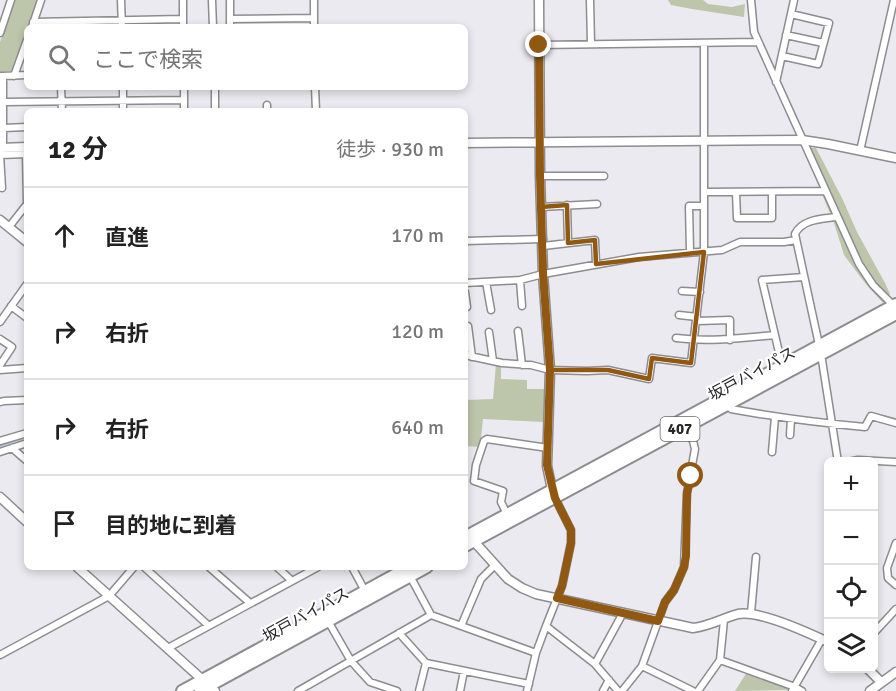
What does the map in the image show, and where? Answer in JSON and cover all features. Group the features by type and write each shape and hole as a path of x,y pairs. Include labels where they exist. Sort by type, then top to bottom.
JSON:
{"highway":[{"name":"坂戸バイパス","path":"468,537 728,404 895,308"},
{"name":"坂戸バイパス","path":"468,537 507,514 554,494 782,365 820,350"},
{"name":"坂戸バイパス","path":"207,687 365,591 410,572"},
{"name":"坂戸バイパス","path":"182,691 207,687 410,572"}],"street":[{"path":"0,33 11,0"},
{"path":"32,24 41,0"},
{"path":"121,0 122,24 183,19"},
{"path":"183,0 183,24"},
{"path":"212,0 213,24"},
{"path":"230,0 230,24"},
{"path":"314,0 314,24"},
{"path":"399,633 426,663 528,688 536,653 562,586 571,543 571,530 554,494 547,465 550,370 543,274 540,176 539,0"},
{"path":"590,0 591,44"},
{"path":"751,0 754,32 836,217 859,264 873,285 895,308"},
{"path":"776,82 794,0"},
{"path":"860,151 894,0"},
{"path":"782,56 818,64 828,23 791,14"},
{"path":"230,19 314,18"},
{"path":"786,35 823,43"},
{"path":"539,45 758,42"},
{"path":"468,326 469,356 493,361 531,365 550,370 608,370 649,379 652,358 691,363 704,252 704,43"},
{"path":"14,76 24,51"},
{"path":"24,75 1,76 3,102 1,148 24,152"},
{"path":"61,90 62,108"},
{"path":"123,90 123,108"},
{"path":"184,90 184,108"},
{"path":"214,90 215,108"},
{"path":"315,90 316,108"},
{"path":"3,102 184,100"},
{"path":"3,128 24,128"},
{"path":"468,143 802,140 896,158"},
{"path":"2,188 0,155 24,152"},
{"path":"540,176 604,176"},
{"path":"704,192 825,191"},
{"path":"736,192 737,218 772,218 772,192"},
{"path":"541,207 597,204"},
{"path":"567,205 568,243"},
{"path":"690,252 689,206 704,206"},
{"path":"9,227 24,208"},
{"path":"836,217 807,222 797,229 795,234 820,350 837,457"},
{"path":"0,219 24,240"},
{"path":"468,241 568,243 595,240 596,264"},
{"path":"468,283 520,279 639,257 722,250 740,242 796,240"},
{"path":"782,365 762,280 804,277"},
{"path":"520,279 522,306"},
{"path":"486,282 491,310"},
{"path":"0,322 24,288"},
{"path":"682,291 700,292"},
{"path":"11,306 24,316"},
{"path":"679,315 697,319 730,320 730,339"},
{"path":"518,331 522,365"},
{"path":"489,332 493,361"},
{"path":"676,338 730,339 775,334"},
{"path":"0,339 12,348 0,365"},
{"path":"0,370 24,368"},
{"path":"0,402 24,400"},
{"path":"728,404 731,409 775,417 865,428 871,416 896,423"},
{"path":"772,452 775,417"},
{"path":"790,435 791,419"},
{"path":"546,626 595,664 620,691 642,666 665,602 674,590 686,556 687,493 695,449 685,427"},
{"path":"1,440 24,434"},
{"path":"507,514 501,502 503,491 474,481 476,465 484,441 487,439 548,448"},
{"path":"0,452 24,444"},
{"path":"12,448 24,458"},
{"path":"878,461 896,462"},
{"path":"0,498 24,519"},
{"path":"468,539 508,579 536,594 693,628 739,614 759,614 824,640"},
{"path":"896,543 886,568 888,578 896,585"},
{"path":"751,613 756,557"},
{"path":"461,626 481,579 495,565"},
{"path":"80,570 168,648 207,687"},
{"path":"0,655 109,596 131,570"},
{"path":"147,570 209,626"},
{"path":"212,570 250,603"},
{"path":"280,570 292,581"},
{"path":"168,648 312,570"},
{"path":"354,570 365,591"},
{"path":"410,572 431,615 536,653"},
{"path":"878,628 896,609"},
{"path":"595,664 623,613"},
{"path":"303,690 431,615"},
{"path":"327,620 351,661 370,682 397,691"},
{"path":"698,691 720,660 724,620"},
{"path":"794,689 824,642"},
{"path":"720,660 802,691"},
{"path":"419,691 426,663"},
{"path":"642,666 693,691"},
{"path":"460,691 464,671"},
{"path":"870,691 896,672"},
{"path":"871,673 881,682"},
{"path":"603,691 609,680"},
{"path":"365,691 370,682"}],"highlighted area":[{"path":"567,205 568,243 595,240 596,264 704,252 691,363 652,358 649,379 608,370 550,370 541,207"}],"green space":[{"path":"15,0 38,0 29,24 24,24 24,39 12,72 0,72 0,42"},
{"path":"668,0 703,0 708,4 732,7 745,4 744,17 671,5"},
{"path":"803,148 816,148 842,198 890,294 883,303 844,255 834,223"},
{"path":"496,364 501,366 501,379 527,380 527,389 546,389 544,422 483,419 480,447 468,446 468,400 493,399"},
{"path":"747,672 789,687 790,690 735,691"}],"waterway":[{"path":"0,446 24,438"}],"route":[{"path":"539,45 543,274 550,370 547,465 555,498 571,530 571,543 562,586 557,598 658,621 665,602 674,590 684,567 687,493 691,476"}]}
